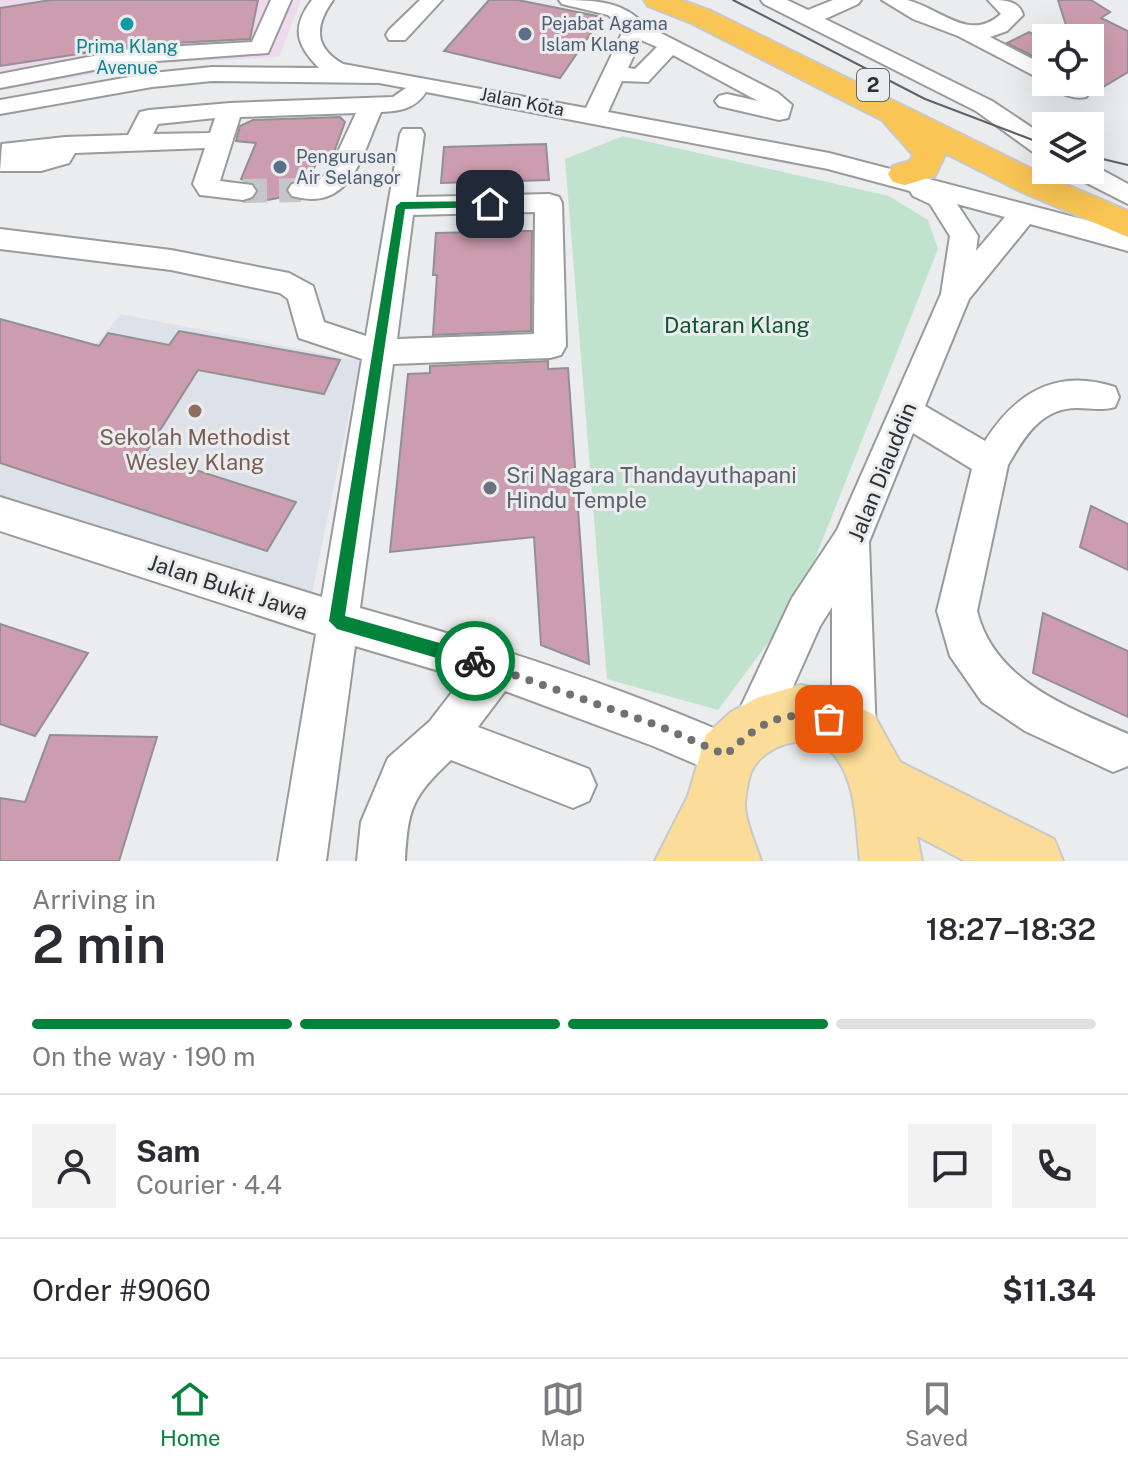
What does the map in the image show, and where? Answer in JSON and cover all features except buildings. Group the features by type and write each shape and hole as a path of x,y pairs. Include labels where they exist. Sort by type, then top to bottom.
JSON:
{"highway":[{"name":"2","path":"657,0 701,17 1034,184 1128,225"},
{"name":"2","path":"701,0 1032,161"},
{"path":"791,62 903,124 929,155 923,168 901,176"},
{"name":"2","path":"1090,184 1128,198"}],"main road":[{"path":"686,861 731,764 779,717 801,713 829,719 866,759 958,826 1032,861"},
{"path":"866,759 891,860 898,861"},
{"path":"730,861 731,764"}],"street":[{"path":"0,81 48,86 130,56 260,48 281,0"},
{"path":"323,0 313,12 308,28 321,58 333,69 379,76"},
{"path":"397,35 432,0"},
{"path":"569,0 616,10 632,22 635,29 770,98 780,105 779,113 727,101"},
{"path":"771,0 814,10 868,30 886,57 1032,130"},
{"path":"814,10 851,0"},
{"path":"868,30 909,3 934,0"},
{"path":"967,33 987,31 1006,22 1012,15 1011,9 998,0"},
{"path":"909,3 1032,68"},
{"path":"594,116 635,29"},
{"path":"224,74 300,61 311,37"},
{"path":"613,73 640,77 671,45"},
{"name":"Jalan Kota","path":"0,96 48,86 224,74 379,76 901,176 1015,225"},
{"path":"136,144 149,117 230,110 398,104 412,96 421,83"},
{"name":"Jalan Kota","path":"0,107 48,86"},
{"path":"301,190 325,189 340,176 371,107"},
{"path":"230,110 206,184 209,189 219,192 243,191"},
{"path":"992,110 1032,139"},
{"path":"302,861 412,134"},
{"path":"65,145 222,140"},
{"path":"1104,165 1128,176"},
{"path":"901,176 939,198 964,236 956,294"},
{"path":"1104,183 1128,198"},
{"path":"0,239 171,260 289,284 302,294 310,330 378,352 550,346 549,203 401,206"},
{"path":"1015,225 1069,225 1128,241"},
{"name":"Jalan Diauddin","path":"866,759 850,542 956,294 1015,225"},
{"path":"1103,397 1075,392 1043,400 1017,418 991,462 957,611 964,642 997,687 1040,716 1113,750"},
{"path":"906,412 991,462"},
{"name":"Jalan Bukit Jawa","path":"0,514 337,621 497,667 659,726 731,764"},
{"path":"731,764 806,612 850,542"},
{"path":"381,861 384,822 404,774 445,736 497,667"},
{"path":"445,736 573,785"}],"shaded area":[{"name":"Prima Klang Avenue","path":"0,0 301,0 279,57 162,63 0,90"},
{"name":"Sekolah Methodist Wesley Klang","path":"121,314 360,361 311,598 0,498 0,460"}],"green space":[{"name":"Dataran Klang","path":"623,136 889,196 928,220 938,249 797,604 718,710 607,679 565,159"}],"tunnel":[{"path":"243,191 301,190"}],"tram line":[{"path":"733,0 925,99 1032,140"},
{"path":"1104,159 1128,165"}],"way so far":[{"path":"475,661 659,726 726,755 751,732 779,717 801,713 829,719"}],"place":[{"name":"Prima Klang Avenue","path":"127,24"},
{"name":"Pejabat Agama Islam Klang","path":"525,34"},
{"name":"Pengurusan Air Selangor","path":"280,167"},
{"name":"Sekolah Methodist Wesley Klang","path":"195,411"},
{"name":"Sri Nagara Thandayuthapani Hindu Temple","path":"490,488"}],"route":[{"path":"475,661 337,621 401,206 490,204"}]}
